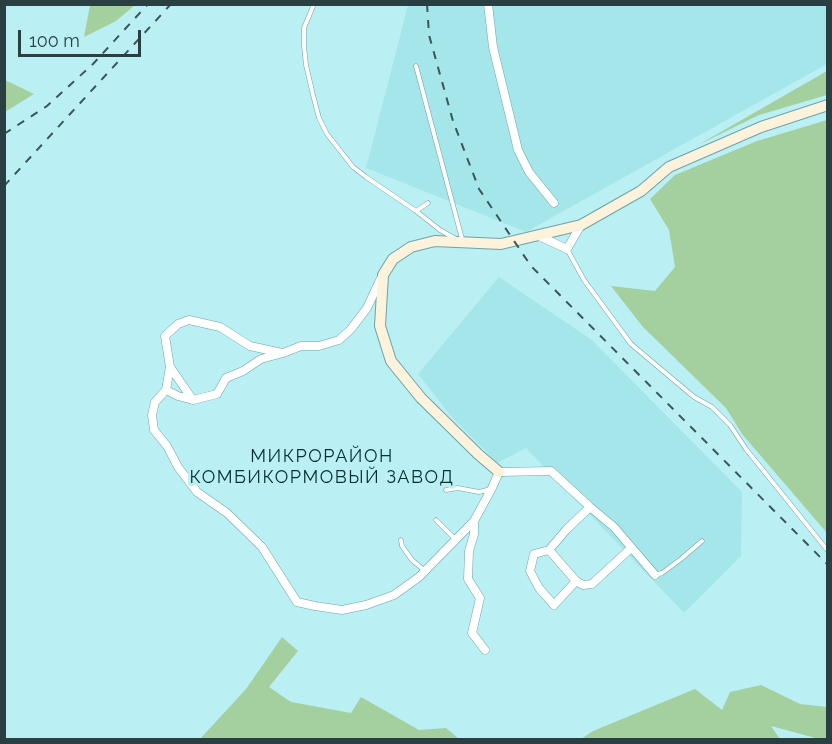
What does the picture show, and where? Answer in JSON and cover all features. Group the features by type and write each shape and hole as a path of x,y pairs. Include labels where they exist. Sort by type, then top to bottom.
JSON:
{"street":[{"path":"488,4 493,47 518,150 530,172 554,203"},
{"path":"166,390 193,400 216,394 226,378 243,371 261,359 301,346 319,346 339,340 368,308 393,259 411,247 435,241 501,244 581,225 640,191 669,167 761,127 828,105"},
{"path":"537,235 567,249 581,225"},
{"path":"383,275 380,326 391,361 421,398 499,472 551,471 614,527 655,575"},
{"path":"283,353 250,346 220,327 189,320 178,324 165,336 170,367 166,390 156,402 152,416 154,429 197,492 227,513 262,547 297,602 342,610 366,605 394,595 419,577 474,521 499,472"},
{"path":"170,367 193,400"},
{"path":"576,581 554,605 539,588 530,571 534,554 549,550 590,507"},
{"path":"474,521 474,534 469,551 468,579 480,598 472,633 485,650"},
{"path":"549,550 576,581 583,585 592,584 632,548"}],"lane":[{"path":"314,4 304,28 304,46 306,65 319,118 327,134 353,167 440,230 463,243"},
{"path":"416,66 463,243"},
{"path":"416,211 428,203"},
{"path":"435,241 440,230"},
{"path":"567,249 584,280 630,344 694,397 712,407 724,419 828,551"},
{"path":"446,490 458,488 479,492 492,488"},
{"path":"436,520 455,540"},
{"path":"401,540 402,546 412,560 424,570"},
{"path":"655,575 662,573 702,541"}],"shaded area":[{"path":"408,5 827,5 827,64 526,232 366,168"},
{"path":"499,277 592,340 742,492 741,556 684,613 526,448 497,463 450,415 418,374"}],"green space":[{"path":"90,4 135,5 116,21 84,37"},
{"path":"827,71 827,95 759,115 698,145"},
{"path":"4,80 34,94 5,112"},
{"path":"828,120 827,533 742,434 726,408 643,327 611,286 655,291 675,267 669,230 650,199 675,175 757,141"},
{"path":"282,637 298,651 269,687 291,702 351,713 361,697 419,730 446,728 459,739 200,739 246,689"},
{"path":"761,685 800,704 827,707 827,739 819,739 771,726 780,739 581,739 593,731 695,689 722,710 730,692"}],"railway":[{"path":"4,134 47,106 93,64 148,4"},
{"path":"4,186 171,4"},
{"path":"427,4 429,35 453,121 479,189 531,266 828,565"}],"district":[{"name":"МИКРОРАЙОН КОМБИКОРМОВЫЙ ЗАВОД","path":"322,467"}]}
